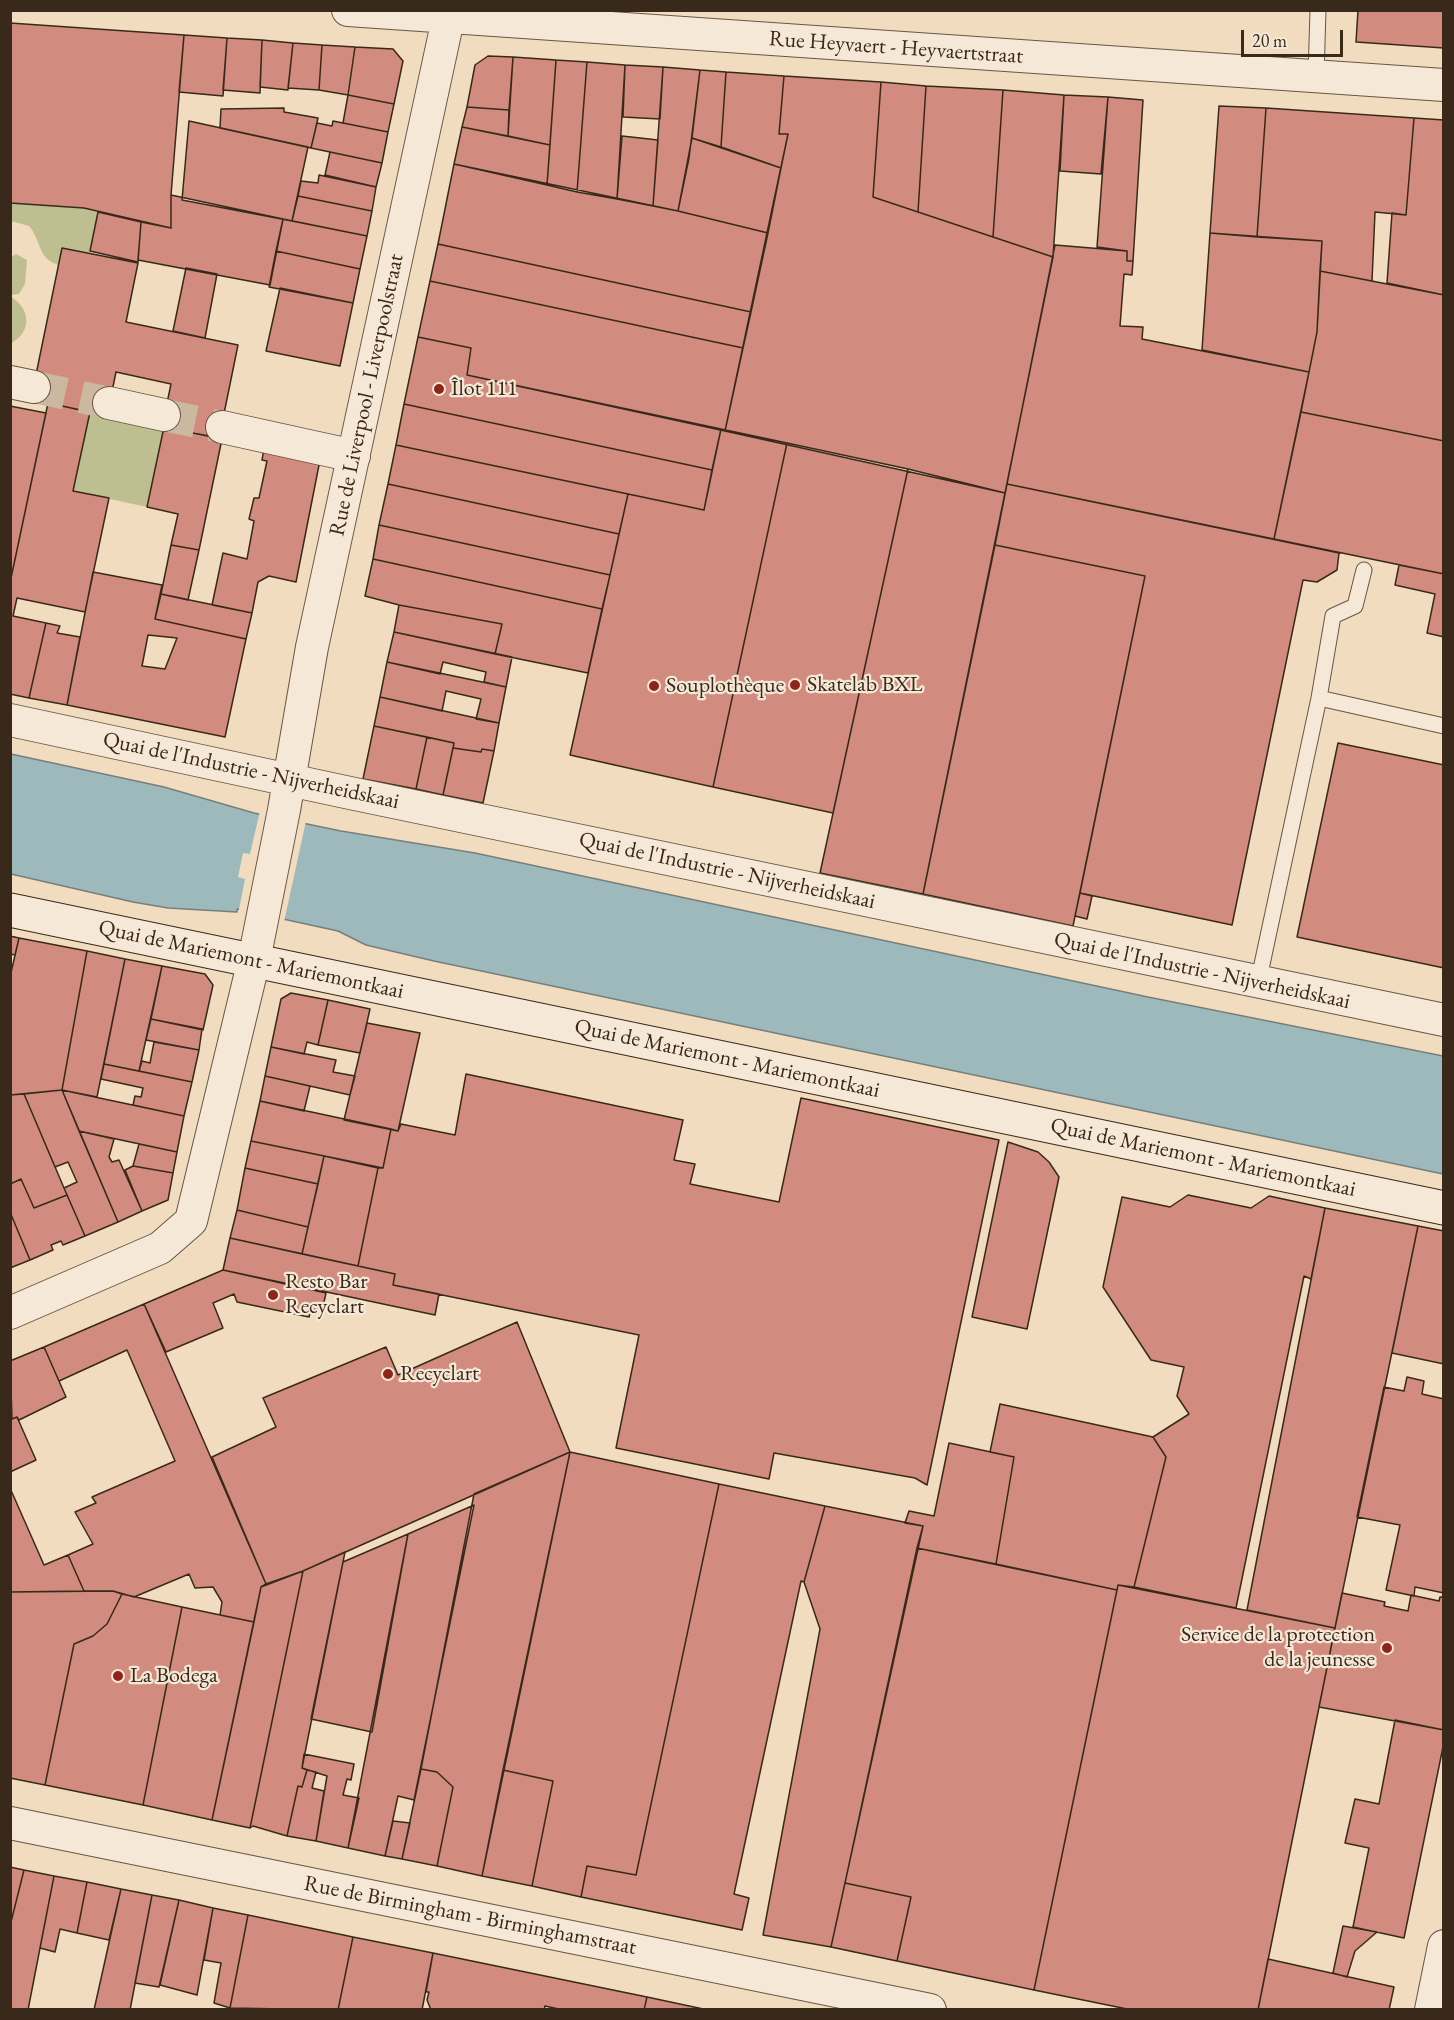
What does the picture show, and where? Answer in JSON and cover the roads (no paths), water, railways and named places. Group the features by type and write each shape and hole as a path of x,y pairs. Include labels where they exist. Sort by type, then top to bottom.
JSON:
{"street":[{"name":"Rue Heyvaert - Heyvaertstraat","path":"348,10 449,13 490,21 1443,85"},
{"name":"Rue de Liverpool - Liverpoolstraat","path":"10,1313 160,1248 191,1221 254,960 312,647 449,13"},
{"path":"109,403 164,415"},
{"path":"222,428 354,456"},
{"name":"Quai de l'Industrie - Nijverheidskaai","path":"10,720 286,795 1443,1020"},
{"name":"Quai de Mariemont - Mariemontkaai","path":"10,910 1443,1208"},
{"name":"Rue de Birmingham - Birminghamstraat","path":"10,1823 930,2010"},
{"path":"1431,2010 1443,1946"}],"lane":[{"path":"1316,76 1318,10"},
{"path":"1258,983 1319,698 1333,616 1355,606 1364,570"},
{"path":"1319,698 1443,726"}],"water":[{"path":"11,754 164,787 254,813 341,831 475,853 1148,997 1443,1056 1443,1174 434,961 366,945 338,931 237,909 237,912 168,908 11,874"}],"tunnel":[{"path":"34,387 109,403"},
{"path":"164,415 222,427"}],"place":[{"name":"Îlot 111","path":"439,389"},
{"name":"Skatelab BXL","path":"795,685"},
{"name":"Souplothèque","path":"654,686"},
{"name":"Resto Bar Recyclart","path":"273,1295"},
{"name":"Recyclart","path":"388,1374"},
{"name":"Service de la protection de la jeunesse","path":"1387,1648"},
{"name":"La Bodega","path":"118,1676"}]}
